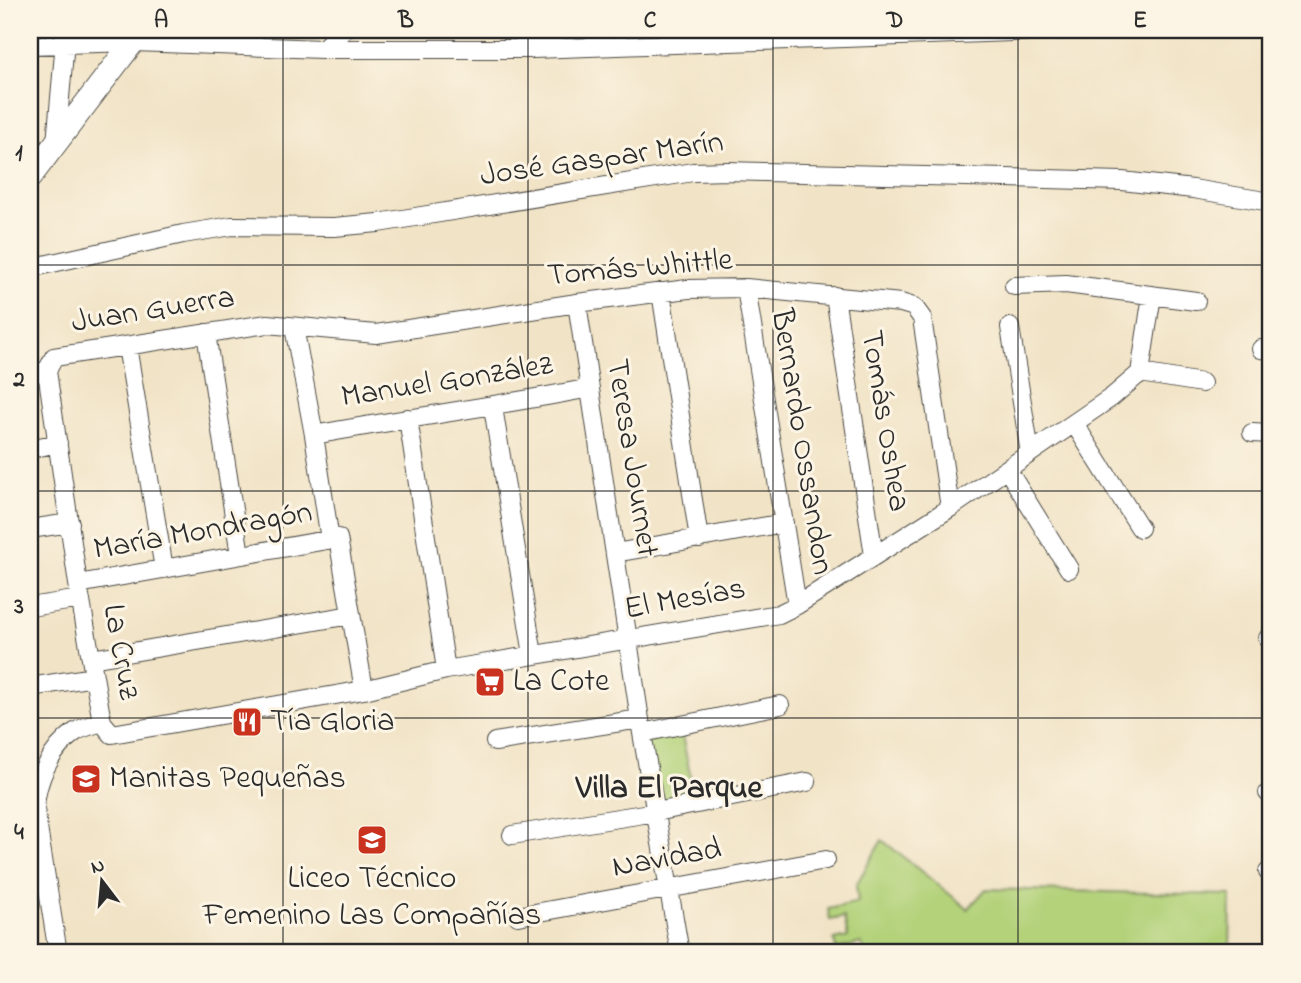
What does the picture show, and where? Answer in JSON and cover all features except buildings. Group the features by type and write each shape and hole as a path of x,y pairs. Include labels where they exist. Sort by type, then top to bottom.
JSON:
{"main road":[{"path":"30,177 138,36"}],"street":[{"path":"322,49 344,30"},
{"path":"533,48 553,30"},
{"path":"30,45 65,37 138,36 322,49 533,48 754,35 1066,30"},
{"path":"56,143 65,37"},
{"name":"José Gaspar Marín","path":"30,268 207,229 256,225 323,227 377,223 693,172 1122,181 1271,202"},
{"path":"1014,286 1066,284 1196,301"},
{"name":"Tomás Whittle","path":"294,327 376,334 688,289 746,288 901,303 914,307 922,318 950,508"},
{"name":"Bernardo Ossandon","path":"746,288 797,605"},
{"path":"662,292 699,539"},
{"path":"1152,295 1140,373 1202,383"},
{"name":"Tomás Oshea","path":"835,296 874,556"},
{"name":"Teresa Journet","path":"577,303 641,726 680,953"},
{"name":"Juan Guerra","path":"38,372 54,357 267,324 294,327"},
{"path":"294,327 364,690"},
{"path":"1010,327 1030,453"},
{"path":"206,333 240,555"},
{"path":"127,346 164,569"},
{"name":"La Cruz","path":"38,372 58,443 79,592 102,722 77,731 54,753 36,789 35,809 58,953"},
{"name":"El Mesías","path":"102,722 112,734 364,690 446,670 779,614 950,508 1112,397 1140,373"},
{"name":"Manuel González","path":"314,435 408,418 493,407 590,388"},
{"path":"493,407 533,655"},
{"path":"408,418 446,670"},
{"path":"1074,423 1140,528"},
{"path":"1252,433 1271,434"},
{"path":"30,449 58,443"},
{"path":"1007,469 1069,569"},
{"path":"30,529 70,523"},
{"path":"615,553 784,523"},
{"name":"María Mondragón","path":"30,607 164,569 334,539"},
{"path":"91,659 351,615"},
{"path":"30,687 94,677"},
{"path":"495,742 641,726 780,705"},
{"path":"512,835 656,812 807,782"},
{"name":"Navidad","path":"518,916 826,860"}],"green space":[{"path":"151,30 325,30 314,38 146,37"},
{"path":"680,726 696,803 656,812 642,733"},
{"path":"882,840 968,909 986,889 1231,895 1230,953 864,953 862,943 836,949 834,940 848,937 844,917 830,920 828,909 858,902 856,885"}],"place":[{"name":"La Cote","path":"490,682"},
{"name":"Tía Gloria","path":"247,722"},
{"name":"Manitas Pequeñas","path":"86,779"},
{"name":"Liceo Técnico Femenino Las Compañías","path":"372,840"}],"district":[{"name":"Villa El Parque","path":"669,789"}]}
